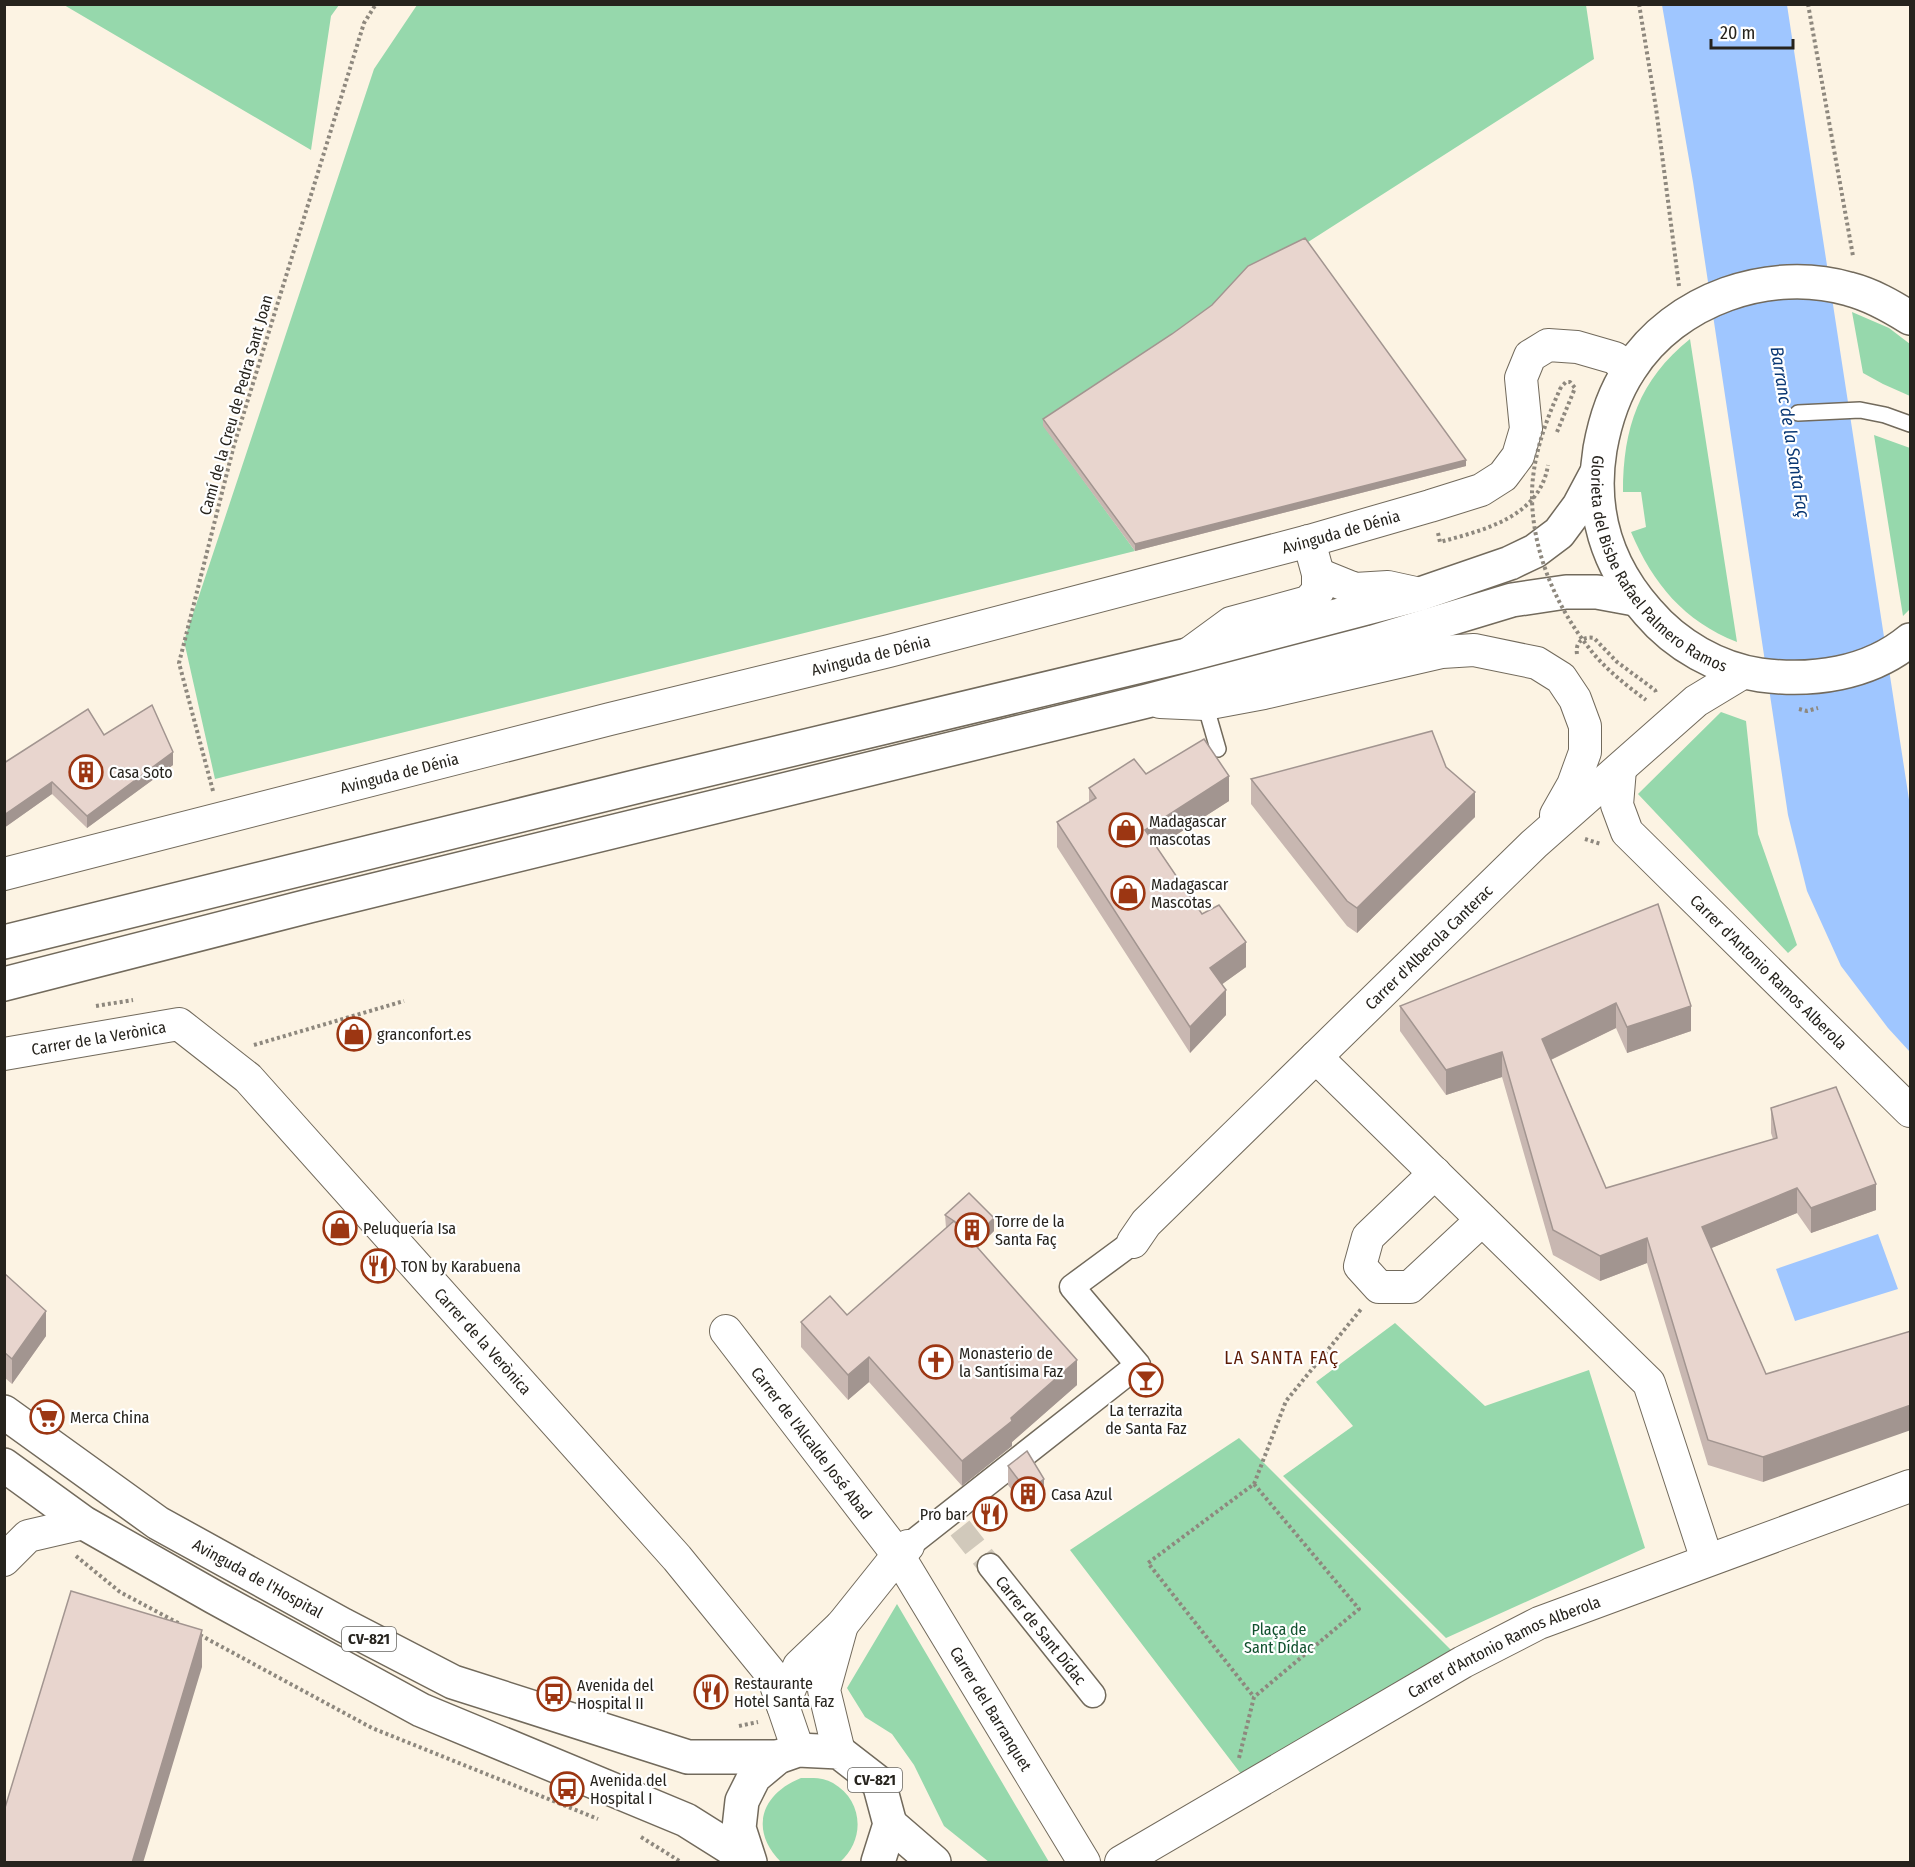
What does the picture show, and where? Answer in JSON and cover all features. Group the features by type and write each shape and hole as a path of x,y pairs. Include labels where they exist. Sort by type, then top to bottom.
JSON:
{"main road":[{"name":"Glorieta del Bisbe Rafael Palmero Ramos","path":"1906,644 1874,663 1825,676 1784,678 1749,673 1712,661 1683,644 1635,599 1610,552 1602,527 1597,501 1596,474 1605,420 1629,371 1656,339 1688,313 1718,297 1739,290 1783,282 1816,282 1849,289 1883,301 1911,318"},
{"path":"4,942 647,784 1186,656 1420,594 1510,563 1535,551 1559,533 1579,506 1596,474"},
{"path":"4,984 309,906 1147,701 1373,642 1512,600 1566,592 1598,592 1635,599"},
{"name":"Avinguda de l'Hospital","path":"4,1412 158,1523 343,1625 453,1682 688,1756 788,1753"},
{"name":"CV-821","path":"4,1465 84,1523 421,1710 686,1820 749,1861"},
{"name":"CV-821","path":"749,1861 739,1828 742,1801 754,1777 788,1753 839,1752 879,1783 890,1824"},
{"path":"878,1863 890,1824 934,1863"}],"street":[{"name":"Avinguda de Dénia","path":"4,874 610,719 889,651 1309,541 1481,490 1503,476 1518,456 1526,429 1521,378 1530,356 1548,345 1577,347 1615,358 1629,371"},
{"path":"1186,656 1231,623 1308,602 1318,591 1318,574 1309,541"},
{"path":"1318,574 1355,589 1388,587 1420,594"},
{"path":"1147,701 1205,704 1264,693 1442,652 1474,650 1537,663 1561,678 1575,699 1584,726 1585,752 1573,785 1546,832"},
{"name":"Carrer d'Alberola Canterac","path":"1133,1242 1146,1223 1546,832 1696,701 1749,673"},
{"name":"Carrer d'Antonio Ramos Alberola","path":"1620,769 1617,805 1627,832"},
{"name":"Carrer d'Antonio Ramos Alberola","path":"1546,832 1572,820 1597,819 1627,832 1911,1111"},
{"name":"Carrer de la Verònica","path":"4,1054 179,1024 248,1078 677,1558 773,1676 783,1706 788,1753"},
{"path":"1316,1057 1649,1383 1707,1560"},
{"path":"1435,1173 1368,1238 1360,1266 1379,1287 1410,1287 1482,1220"},
{"path":"783,1706 799,1666 842,1625 903,1551 1138,1365 1072,1287 1133,1242"},
{"name":"Carrer de l'Alcalde José Abad","path":"726,1331 903,1551"},
{"name":"Carrer d'Antonio Ramos Alberola","path":"1121,1863 1463,1662 1539,1623 1911,1486"},
{"path":"4,1560 28,1536 84,1523"},
{"name":"Carrer del Barranquet","path":"903,1551 1084,1863"},
{"name":"Carrer de Sant Dídac","path":"990,1566 1093,1695"},
{"path":"839,1752 824,1690 842,1625"}],"lane":[{"path":"1798,412 1860,410 1911,424"},
{"path":"1205,704 1218,749"}],"path":[{"name":"Camí de la Creu de Pedra Sant Joan","path":"220,818 179,663 234,445 364,23 376,4"},
{"path":"1639,4 1656,108 1677,279"},
{"path":"1808,4 1853,256"},
{"path":"1561,387 1548,417 1538,451 1532,492 1540,558 1561,606 1576,631 1583,640 1589,650 1618,679 1646,700 1653,702 1656,699 1658,694 1655,690 1617,662 1594,638 1584,638 1580,641 1576,651 1578,656"},
{"path":"1254,1697 1148,1563 1254,1484 1286,1401 1379,1287"},
{"path":"1236,1768 1254,1697 1359,1609 1254,1484"}],"green space":[{"path":"64,5 339,5 331,16 311,150"},
{"path":"417,5 1586,5 1594,59 1305,244 1212,311 1043,425 1135,551 215,779 184,641 374,69"},
{"path":"1852,312 1889,328 1910,344 1910,396 1863,373"},
{"path":"1690,339 1737,642 1701,623 1686,612 1660,584 1649,568 1631,532 1646,527 1641,492 1623,492 1626,447 1637,407 1658,371"},
{"path":"1874,435 1910,448 1910,609 1903,616"},
{"path":"1721,712 1746,721 1758,834 1797,945 1788,953 1638,794"},
{"path":"1395,1323 1485,1406 1589,1370 1645,1548 1446,1638 1283,1476 1353,1426 1316,1382"},
{"name":"Plaça de Sant Dídac","path":"1239,1438 1463,1662 1251,1787 1070,1550"},
{"path":"897,1604 1049,1862 989,1862 944,1826 914,1765 892,1734 865,1717 847,1688"},
{"path":"801,1778 829,1781 851,1800 858,1821 857,1832 854,1843 840,1862 781,1862 765,1838 764,1814 769,1803 787,1785"}],"water":[{"name":"Barranc de la Santa Faç","path":"1662,5 1787,5 1910,806 1910,1052 1888,1028 1841,966 1807,891 1788,815 1693,182"},
{"path":"1878,1234 1898,1289 1795,1321 1776,1269"}],"building":[{"path":"1305,238 1466,460 1135,544 1043,419 1212,305 1248,266"},
{"name":"Casa Soto","path":"152,705 173,752 87,816 52,782 4,815 4,763 88,709 104,735"},
{"path":"1432,731 1446,767 1475,792 1357,908 1347,901 1251,779"},
{"name":"Madagascar Mascotas","path":"1204,739 1229,776 1145,830 1202,914 1219,905 1246,942 1210,968 1226,990 1190,1027 1057,822 1096,798 1089,788 1134,759 1146,774"},
{"path":"1658,904 1691,1006 1627,1027 1616,1003 1542,1039 1606,1188 1777,1138 1771,1108 1836,1087 1876,1184 1811,1208 1797,1188 1702,1227 1766,1374 1911,1331 1911,1405 1763,1457 1708,1440 1647,1238 1600,1256 1553,1230 1502,1052 1446,1070 1400,1006"},
{"path":"969,1193 994,1218 975,1237 945,1215"},
{"name":"Monasterio de la Santísima Faz","path":"954,1221 1077,1360 1011,1418 1012,1421 962,1461 869,1357 848,1375 801,1322 830,1296 847,1315"},
{"path":"4,1273 46,1311 12,1359 4,1352"},
{"path":"1027,1451 1044,1479 1027,1491 1008,1466"},
{"path":"71,1591 202,1630 132,1863 4,1863 4,1811"}],"tunnel":[{"path":"960,1528 990,1566"}],"place":[{"name":"Casa Soto","path":"86,772"},
{"name":"Madagascar mascotas","path":"1126,830"},
{"name":"Madagascar Mascotas","path":"1128,893"},
{"name":"granconfort.es","path":"354,1034"},
{"name":"Peluquería Isa","path":"340,1228"},
{"name":"Torre de la Santa Faç","path":"972,1230"},
{"name":"TON by Karabuena","path":"378,1266"},
{"name":"Monasterio de la Santísima Faz","path":"936,1362"},
{"name":"La terrazita de Santa Faz","path":"1146,1380"},
{"name":"Merca China","path":"47,1417"},
{"name":"Casa Azul","path":"1028,1494"},
{"name":"Pro bar","path":"990,1514"},
{"name":"Restaurante Hotel Santa Faz","path":"711,1692"},
{"name":"Avenida del Hospital II","path":"554,1694"},
{"name":"Avenida del Hospital I","path":"567,1789"}],"district":[{"name":"LA SANTA FAÇ","path":"1282,1358"}]}
